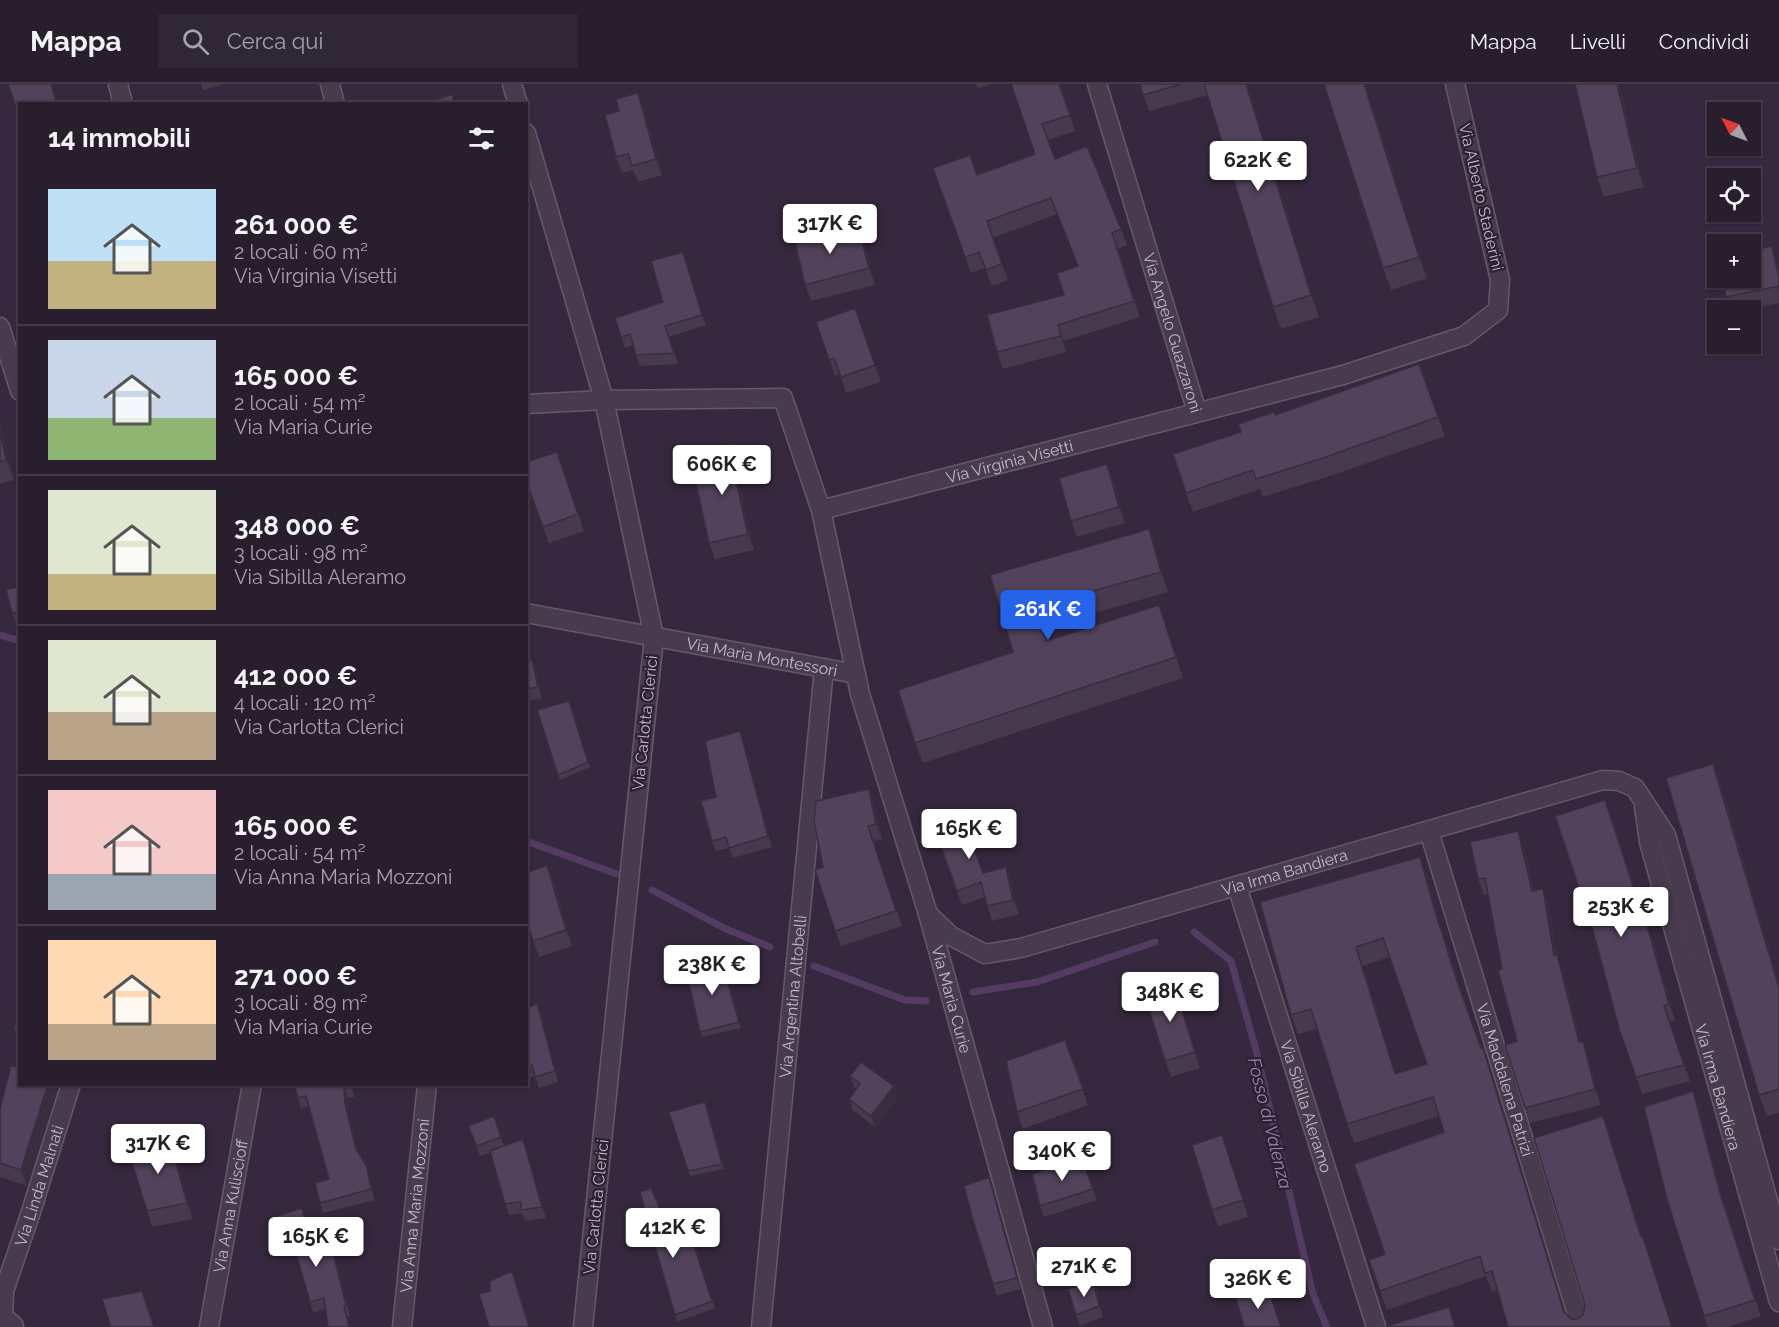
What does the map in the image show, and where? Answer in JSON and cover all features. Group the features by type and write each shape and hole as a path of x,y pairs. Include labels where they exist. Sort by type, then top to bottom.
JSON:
{"street":[{"path":"117,84 122,102"},
{"path":"330,84 334,102"},
{"path":"512,84 517,102"},
{"name":"Via Angelo Guazzaroni","path":"1097,84 1197,412 1343,375 1464,336 1498,310"},
{"name":"Via Alberto Staderini","path":"1455,84 1500,280 1498,310"},
{"name":"Via Carlotta Clerici","path":"528,140 604,400 654,637 583,1327"},
{"path":"0,327 18,385"},
{"path":"528,404 604,400 783,398 821,510 856,674"},
{"name":"Via Virginia Visetti","path":"821,510 1197,412"},
{"name":"Via Maria Montessori","path":"528,613 856,674"},
{"name":"Via Argentina Altobelli","path":"761,1327 824,668"},
{"name":"Via Maria Curie","path":"856,674 860,694 928,914 1043,1327"},
{"name":"Via Irma Bandiera","path":"928,914 951,936 985,954 1021,948 1603,780 1619,781 1635,788 1666,835 1779,1240"},
{"name":"Via Irma Bandiera","path":"1644,801 1649,842 1779,1302"},
{"name":"Via Maddalena Patrizi","path":"1429,831 1581,1327"},
{"name":"Via Sibilla Aleramo","path":"1237,886 1376,1327"},
{"name":"Via Linda Malnati","path":"5,1322 4,1291 70,1086"},
{"name":"Via Anna Kuliscioff","path":"209,1327 252,1086"},
{"name":"Via Anna Maria Mozzoni","path":"402,1327 427,1086"}],"building":[{"path":"8,84 51,84 56,102 18,102 18,112"},
{"path":"1011,84 1059,84 1070,115 1042,124 1055,159 1087,146 1121,229 1112,233 1134,301 1058,325 1061,336 997,352 987,315 1064,295 1057,273 1078,266 1051,198 987,221 1002,264 986,270 979,252 965,257 933,168 970,155 977,175 1035,154"},
{"path":"1140,84 1182,84 1143,95"},
{"path":"1204,84 1246,84 1311,295 1273,307"},
{"path":"1324,84 1364,84 1419,257 1383,268"},
{"path":"1575,84 1617,84 1637,168 1597,177"},
{"path":"638,93 656,159 632,166 628,154 616,157 605,115 619,111 616,99"},
{"path":"452,94 454,102 430,102"},
{"path":"835,227 837,236 859,230 869,268 805,285 794,238"},
{"path":"1772,246 1779,286 1726,297 1724,288 1761,288 1761,248"},
{"path":"683,252 702,315 665,326 674,353 636,355 630,334 621,337 615,318 663,302 651,261"},
{"path":"855,308 875,365 841,377 834,358 829,360 816,322"},
{"path":"1419,364 1438,417 1256,479 1253,470 1186,493 1173,454 1241,432 1238,424 1274,412 1275,415"},
{"path":"0,432 6,460 0,462"},
{"path":"735,444 740,466 733,467 748,534 709,543 695,479 709,476 704,451"},
{"path":"557,452 578,514 543,527 528,486 528,461"},
{"path":"1107,464 1119,507 1071,521 1059,478"},
{"path":"1149,529 1161,572 1035,607 1046,641 1159,605 1176,657 915,743 898,690 1013,652 990,575"},
{"path":"18,587 18,612 12,613 6,590"},
{"path":"532,660 538,687 528,689 528,661"},
{"path":"569,701 588,762 558,775 537,710"},
{"path":"740,731 768,836 729,848 726,837 712,841 701,801 716,797 705,741"},
{"path":"1713,764 1779,988 1779,1089 1759,1095 1666,778"},
{"path":"869,789 876,824 868,826 896,911 835,931 815,870 823,867 814,822 816,801"},
{"path":"1605,800 1645,918 1669,1004 1664,1006 1684,1065 1636,1077 1620,1032 1592,927 1555,816"},
{"path":"960,809 983,873 1006,867 1013,900 987,906 981,882 957,891 931,820"},
{"path":"1518,831 1532,891 1543,889 1554,955 1557,954 1579,1042 1583,1041 1595,1089 1525,1108 1505,1045 1517,1041 1498,970 1502,969 1485,878 1478,879 1470,842"},
{"path":"1420,857 1457,981 1481,1048 1483,1048 1564,1312 1571,1319 1577,1319 1583,1315 1585,1305 1534,1138 1603,1116 1672,1327 1508,1327 1492,1271 1485,1273 1480,1256 1380,1291 1369,1260 1385,1254 1354,1164 1444,1132 1433,1097 1347,1124 1311,1009 1291,1015 1260,902","holes":["1383,938 1427,1064 1395,1074 1356,947"]},
{"path":"547,865 566,930 533,941 528,925 528,872"},
{"path":"721,959 739,1022 700,1032 686,970"},
{"path":"1174,984 1195,1052 1165,1061 1144,994"},
{"path":"537,1003 555,1071 535,1077 532,1065 528,1066 528,1008"},
{"path":"18,1010 18,1031 14,1030"},
{"path":"1065,1040 1083,1089 1017,1112 1006,1061"},
{"path":"861,1062 894,1086 871,1116 849,1099 860,1084 850,1076"},
{"path":"11,1065 18,1067 18,1086 47,1086 21,1170 0,1163 0,1109"},
{"path":"295,1086 351,1086 344,1088 345,1104 356,1149 367,1167 371,1189 320,1203 315,1183 329,1179 306,1096 298,1098"},
{"path":"1693,1091 1720,1193 1755,1300 1704,1316 1668,1203 1644,1107"},
{"path":"705,1102 722,1164 688,1171 669,1112"},
{"path":"494,1116 501,1137 477,1146 468,1126"},
{"path":"168,1134 187,1203 147,1211 129,1153"},
{"path":"1222,1135 1243,1200 1212,1210 1192,1145"},
{"path":"523,1139 542,1207 521,1210 521,1202 505,1204 490,1151"},
{"path":"1082,1159 1093,1189 1040,1206 1032,1174"},
{"path":"989,1177 1017,1278 993,1284 964,1186"},
{"path":"651,1188 675,1246 692,1239 712,1301 675,1315 652,1236 631,1240 626,1225 647,1217 640,1192"},
{"path":"302,1208 310,1251 330,1240 349,1327 328,1327 324,1298 310,1302 291,1236 283,1239 277,1216"},
{"path":"512,1271 529,1327 489,1327 479,1294 490,1291 490,1281"},
{"path":"1093,1281 1099,1306 1076,1315 1068,1289"},
{"path":"1268,1288 1281,1327 1244,1327 1236,1298"},
{"path":"142,1291 154,1327 111,1327 102,1299"},
{"path":"1449,1307 1455,1327 1387,1326"}],"waterway":[{"name":"Fosso di Valenza","path":"0,635 18,640"},
{"name":"Fosso di Valenza","path":"528,842 617,874"},
{"name":"Fosso di Valenza","path":"652,890 726,929 770,947"},
{"name":"Fosso di Valenza","path":"1194,932 1231,961 1256,1050 1313,1294 1327,1327"},
{"name":"Fosso di Valenza","path":"973,992 1037,982 1155,942"},
{"name":"Fosso di Valenza","path":"814,966 905,1000 926,1001"}]}
